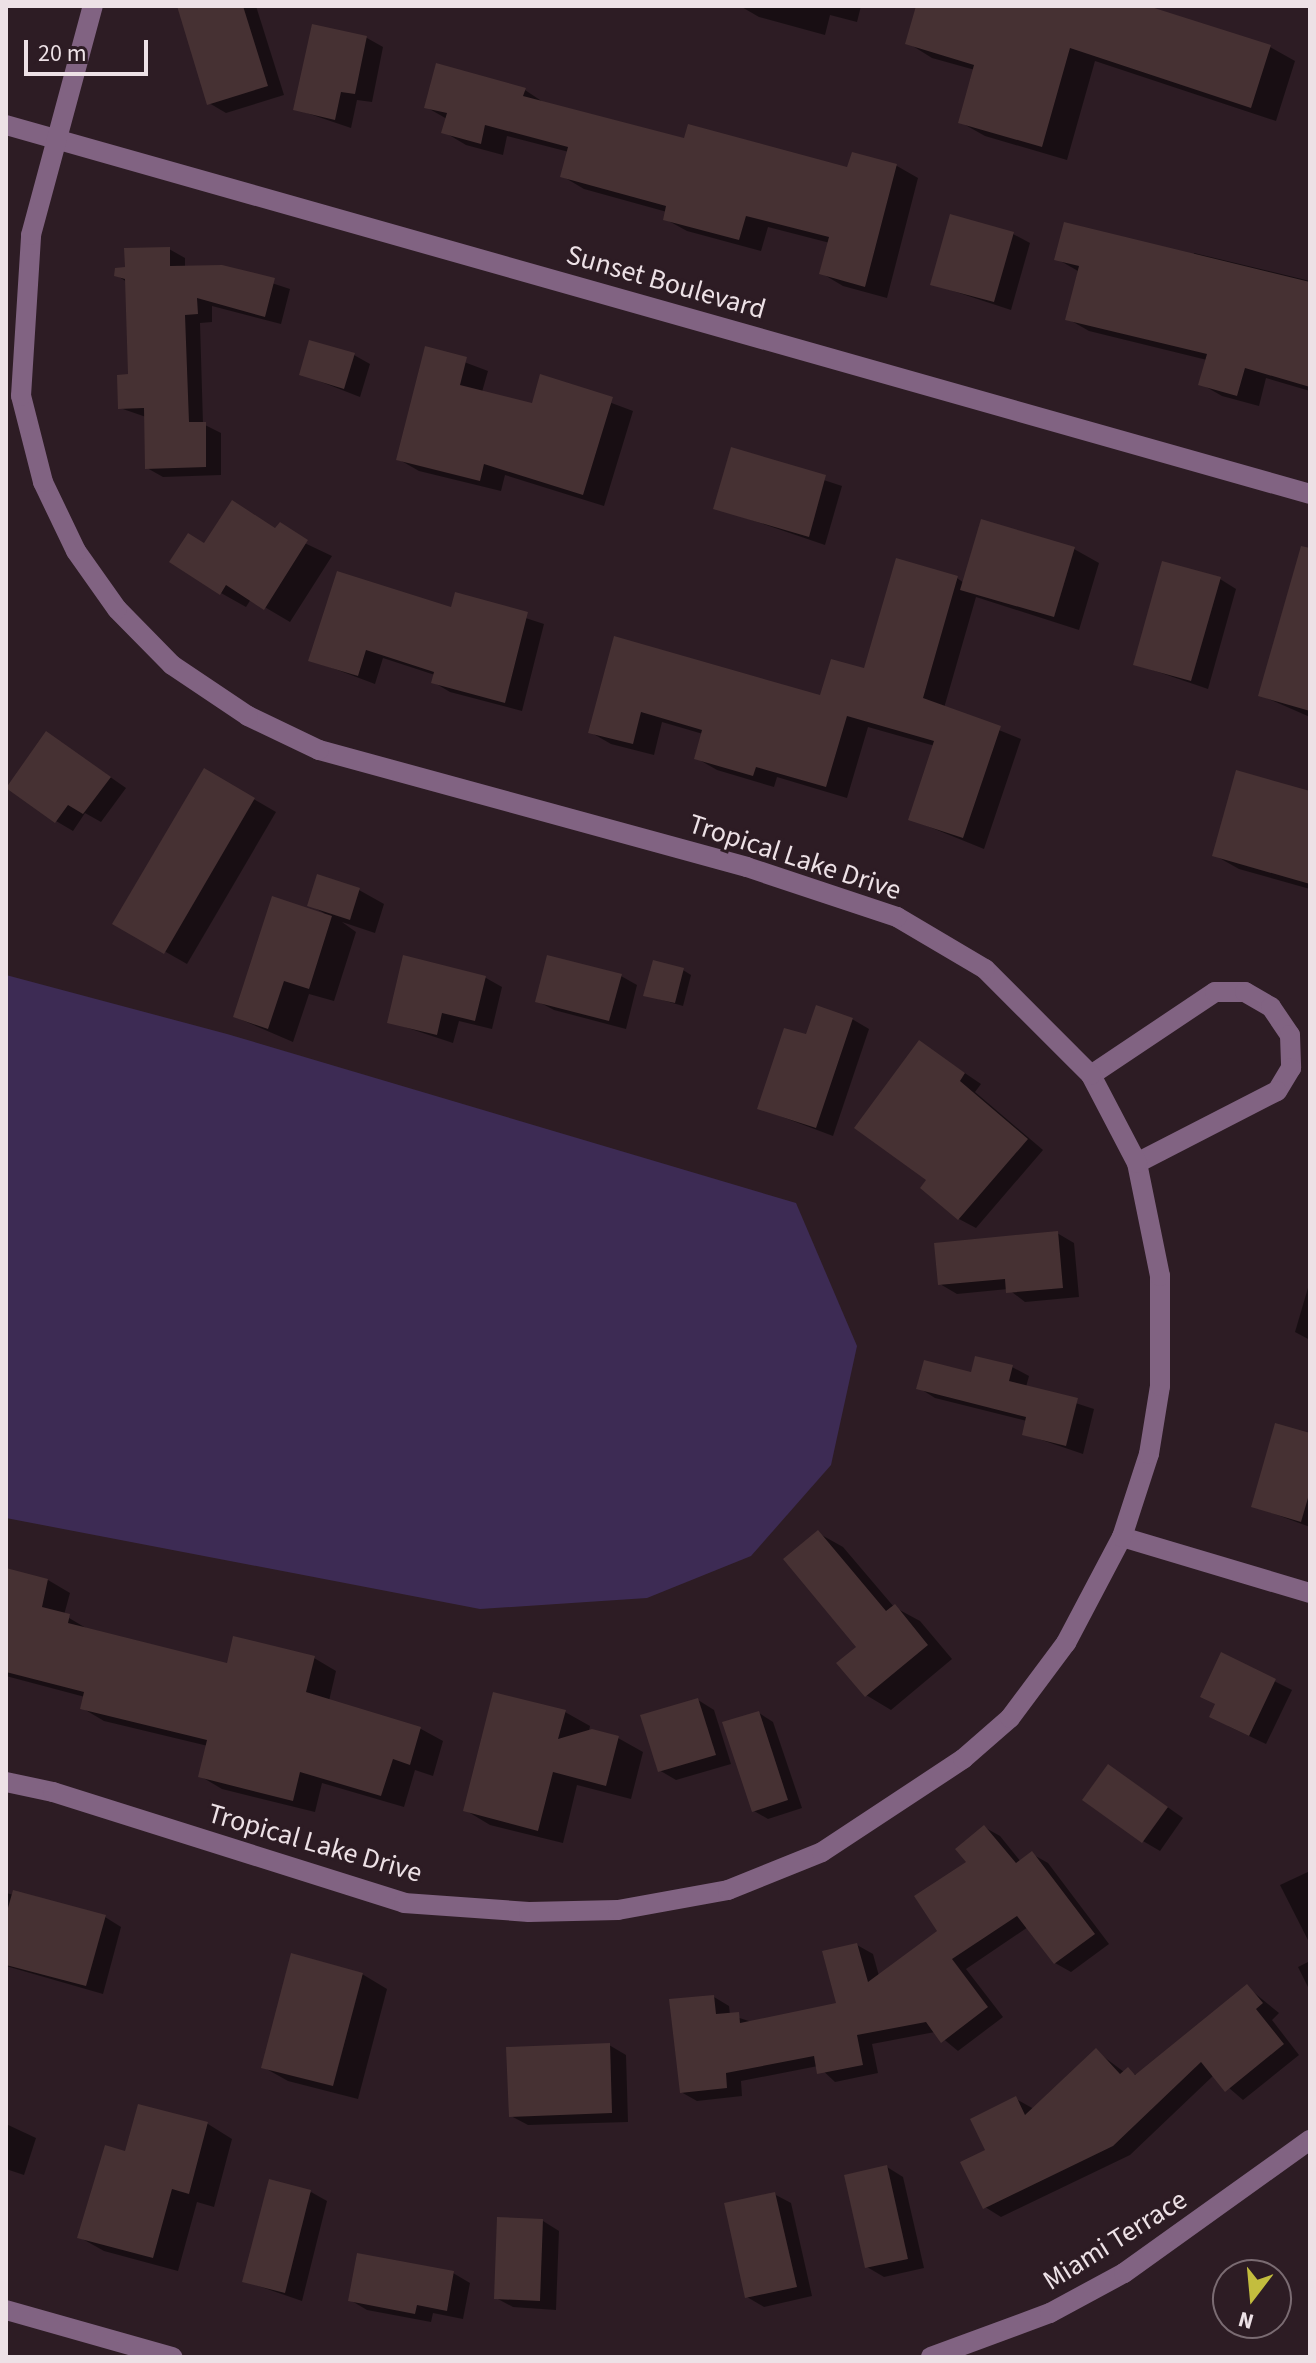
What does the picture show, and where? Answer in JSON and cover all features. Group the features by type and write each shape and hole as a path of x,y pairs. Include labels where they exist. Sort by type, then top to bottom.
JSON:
{"street":[{"name":"Tropical Lake Drive","path":"6,1782 53,1792 404,1903 529,1912 618,1910 728,1890 822,1852 963,1759 1010,1718 1066,1643 1122,1537 1149,1454 1160,1386 1160,1276 1137,1163 1091,1075 985,969 897,917 747,867 319,750 248,716 172,665 117,609 76,551 43,482 21,396 31,235 54,138 93,6"},
{"name":"Sunset Boulevard","path":"6,125 1310,494"},
{"path":"1091,1075 1215,992 1245,992 1271,1007 1290,1035 1291,1068 1277,1091 1137,1163"},
{"path":"1122,1537 1310,1593"},
{"name":"Miami Terrace","path":"931,2357 1050,2313 1124,2273 1310,2140"},
{"path":"6,2310 172,2357"}],"shaded area":[{"path":"6,975 227,1034 796,1203 857,1346 831,1465 751,1556 647,1598 480,1609 6,1518"}],"building":[{"path":"177,6 243,6 268,86 207,105"},
{"path":"916,6 1148,6 1271,45 1251,108 1070,48 1042,147 958,123 974,65 905,44"},
{"path":"312,24 367,36 355,94 341,92 335,120 293,110"},
{"path":"436,63 526,88 523,96 684,138 688,124 847,167 852,152 897,164 865,287 819,274 829,237 746,216 739,240 663,220 666,206 560,177 568,147 485,125 481,144 441,133 447,113 424,108"},
{"path":"950,214 1014,232 994,302 930,285"},
{"path":"1064,222 1310,282 1310,387 1245,368 1237,396 1198,385 1207,354 1065,320 1079,266 1054,260"},
{"path":"170,247 170,266 222,265 275,278 265,317 197,298 198,314 185,315 189,422 206,422 206,467 145,469 144,408 118,409 117,375 128,374 125,279 114,276 115,268 125,267 124,248"},
{"path":"309,340 355,353 344,389 299,375"},
{"path":"425,346 467,357 460,385 532,403 540,374 613,397 583,495 484,464 480,481 396,460"},
{"path":"731,447 826,475 809,537 713,509"},
{"path":"232,500 275,528 280,522 308,540 264,610 226,585 220,595 169,562 188,533 204,543"},
{"path":"981,519 1075,547 1054,617 960,590"},
{"path":"1301,546 1310,548 1310,711 1258,696"},
{"path":"896,558 958,576 923,698 1001,726 963,838 908,820 934,741 847,716 826,787 756,767 753,776 694,759 702,730 641,712 633,744 588,733 614,636 820,695 831,659 864,668"},
{"path":"1162,561 1221,577 1191,681 1133,665"},
{"path":"337,571 451,607 455,592 528,612 505,703 431,683 434,672 366,650 358,676 308,661"},
{"path":"46,731 111,777 83,814 68,805 55,823 6,788"},
{"path":"204,768 255,798 164,954 112,924"},
{"path":"1236,770 1310,791 1310,884 1212,856"},
{"path":"317,874 360,888 350,920 307,906"},
{"path":"272,896 332,916 309,989 284,981 268,1029 233,1017"},
{"path":"403,955 486,976 475,1021 442,1013 437,1035 387,1023"},
{"path":"547,955 622,974 609,1021 535,1002"},
{"path":"653,960 684,968 675,1003 643,996"},
{"path":"816,1005 853,1018 816,1128 757,1109 784,1028 806,1034"},
{"path":"919,1040 965,1073 960,1081 1028,1139 958,1220 920,1188 926,1180 854,1128"},
{"path":"1058,1231 1063,1288 1006,1293 1005,1279 938,1285 934,1243"},
{"path":"975,1356 1013,1365 1009,1381 1078,1398 1066,1446 1022,1435 1026,1417 916,1389 924,1360 971,1372"},
{"path":"1275,1423 1310,1433 1310,1491 1301,1522 1251,1507"},
{"path":"818,1530 886,1611 895,1604 928,1645 865,1697 836,1663 856,1647 783,1559"},
{"path":"6,1568 48,1579 42,1607 70,1614 68,1623 227,1663 233,1636 315,1656 306,1692 421,1727 410,1765 393,1759 381,1796 300,1772 293,1801 198,1777 207,1740 80,1709 84,1692 6,1672"},
{"path":"1221,1652 1276,1679 1249,1736 1209,1717 1215,1704 1200,1697"},
{"path":"493,1692 566,1710 558,1739 592,1729 619,1736 606,1786 553,1772 538,1831 463,1811"},
{"path":"698,1698 716,1755 658,1772 640,1715"},
{"path":"759,1711 788,1800 752,1812 722,1722"},
{"path":"1108,1764 1168,1807 1142,1843 1082,1800"},
{"path":"984,1825 1016,1863 1032,1851 1095,1934 1054,1964 1017,1916 952,1959 988,2007 941,2043 926,2022 857,2035 863,2065 817,2074 814,2056 726,2073 727,2088 680,2093 669,1999 714,1995 716,2014 739,2012 740,2023 836,2003 822,1951 857,1943 868,1982 937,1931 914,1896 966,1862 955,1849"},
{"path":"13,1890 106,1915 86,1986 6,1965 6,1915"},
{"path":"291,1953 363,1973 333,2086 261,2068"},
{"path":"1247,1984 1263,2003 1256,2009 1284,2044 1225,2092 1201,2062 1113,2146 983,2209 960,2162 985,2150 970,2119 1016,2096 1025,2115 1096,2048 1120,2074 1128,2067 1135,2075"},
{"path":"610,2043 612,2113 509,2117 506,2047"},
{"path":"138,2104 208,2122 189,2194 172,2189 153,2258 77,2238 105,2145 125,2151"},
{"path":"887,2165 908,2259 865,2268 844,2175"},
{"path":"269,2179 311,2190 285,2293 242,2282"},
{"path":"775,2192 797,2287 745,2298 724,2203"},
{"path":"497,2217 543,2219 540,2301 494,2299"},
{"path":"357,2253 454,2271 447,2311 417,2305 415,2314 348,2301"}]}
